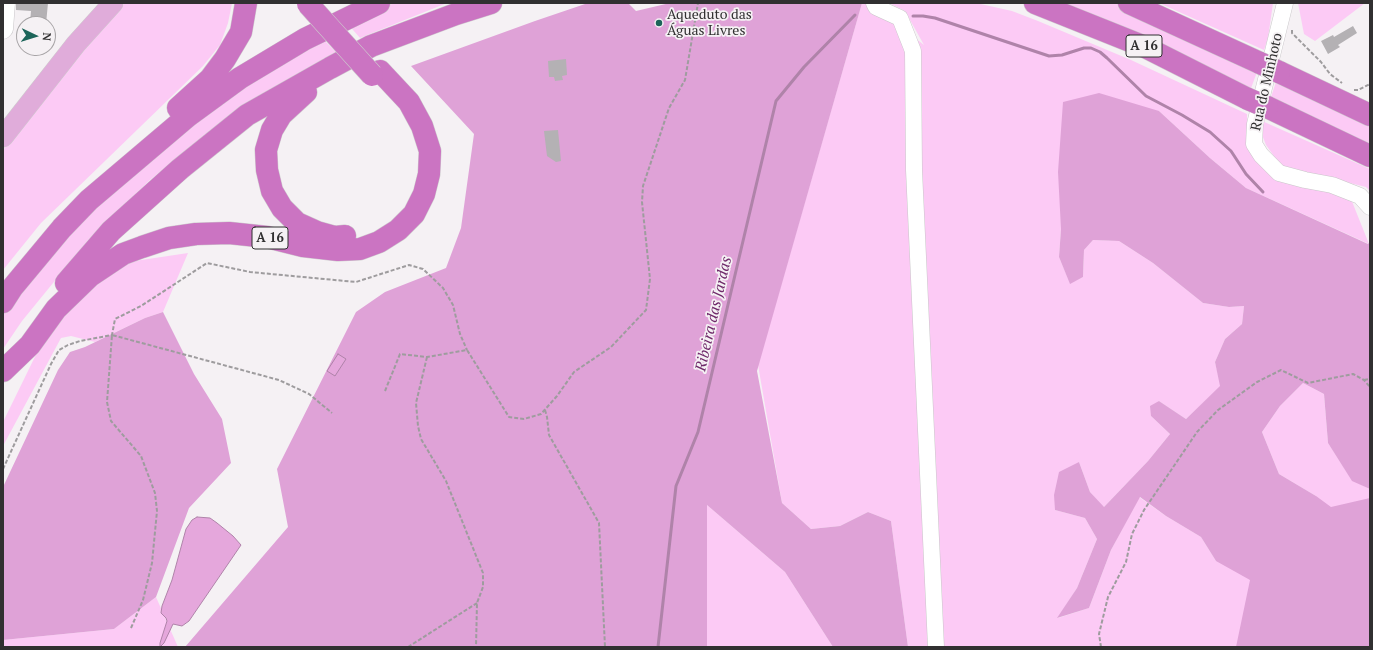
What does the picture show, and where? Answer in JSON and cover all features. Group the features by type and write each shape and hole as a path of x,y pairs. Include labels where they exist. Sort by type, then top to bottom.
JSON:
{"highway":[{"path":"89,200 100,182 121,159 210,79 225,59 241,32 246,3"},
{"name":"A 16","path":"3,370 30,345 56,309 90,276 123,254 169,238 196,234 229,233 267,237 310,247 338,250 360,249 379,242 398,230 414,214 424,194 429,174 430,151 422,126 409,102 376,73 311,3"},
{"path":"3,302 12,288 62,228 89,200 188,116 240,78 305,39 379,3"},
{"name":"A 16","path":"3,370 54,297 111,231 180,169 248,115 371,46 456,14 491,3"},
{"name":"A 16","path":"1035,3 1145,46 1257,103 1370,156"},
{"name":"A 16","path":"1129,3 1370,115"},
{"name":"A 16","path":"376,73 414,135 418,152 412,189 404,206 391,220 373,231 354,236 335,237 316,232 297,223 282,208 272,191 267,170 266,150 272,130 281,115 305,93 402,35"}],"main road":[{"path":"3,137 76,44 113,3"}],"street":[{"path":"3,31 5,28 7,3"},
{"path":"874,3 876,7 900,18 913,51 914,178 936,647"},
{"name":"Rua do Minhoto","path":"1285,5 1254,124 1254,144 1261,155 1279,173 1332,185 1360,196 1370,207"}],"path":[{"path":"131,628 143,600 152,563 156,511 155,493 141,456 111,421 107,402 112,335 115,319 141,306 207,263 250,272 356,282 409,265 423,269 443,288 453,304 460,334 467,350 509,417 524,419 541,414 557,396 574,372 611,347 646,310 650,279 642,202 643,186 669,108 685,80 698,3"},
{"path":"1285,5 1292,33 1321,62 1330,74 1345,85"},
{"path":"1350,89 1358,90 1370,84"},
{"path":"3,469 51,364 59,350 68,345 112,335 279,380 309,394 332,413"},
{"path":"385,391 400,354 427,357 467,350"},
{"path":"427,357 416,403 418,426 421,439 446,481 483,573 483,587 477,603 476,647"},
{"path":"1100,647 1100,634 1108,597 1126,562 1132,534 1144,510 1197,432 1218,410 1257,382 1281,370 1308,383 1353,374 1364,380 1370,387"},
{"path":"1364,380 1370,379"},
{"path":"545,410 549,434 599,523 605,647"},
{"path":"408,647 477,603"}],"shaded area":[{"path":"125,3 232,3 228,23 220,45 203,66 41,223 3,270 3,150 102,25"},
{"path":"394,3 447,3 360,38 347,23"},
{"path":"588,3 628,3 636,11 670,3 862,3 757,371 782,503 811,529 840,526 868,512 891,521 908,647 833,647 785,572 707,505 707,647 185,647 288,527 277,469 356,312 385,292 446,268 461,228 474,134 411,66"},
{"path":"862,3 871,3 924,45 905,11 889,3 976,3 1012,11 1038,21 1131,60 1247,114 1247,146 1262,166 1351,199 1369,244 1246,188 1210,158 1159,111 1061,229 1059,257 1070,283 1083,277 1084,250 1093,240 1119,241 1153,263 1203,303 1229,307 1244,306 1242,324 1225,339 1215,362 1221,386 1186,419 1159,401 1151,416 1170,434 1148,461 1103,508 1090,492 1079,462 1055,510 1085,518 1097,539 1077,588 1058,618 1089,608 1111,550 1139,497 1166,516 1201,537 1216,561 1316,496 1279,474 1262,432 1280,406 1303,383 1324,394 1328,443 1352,480 1370,489 1370,647 908,647 891,521 868,512 840,526 811,529 782,503 758,365"},
{"path":"1053,3 1116,3 1257,72 1250,91"},
{"path":"1159,3 1273,3 1268,38 1264,50"},
{"path":"1298,3 1365,3 1315,41 1304,34"},
{"path":"320,36 336,52 299,73 205,135 150,180 89,239 22,321 3,349 3,312 50,252 189,120"},
{"path":"1276,82 1370,124 1370,147 1269,103"},
{"path":"1099,93 1159,111 1210,158 1246,188 1368,244 1370,242 1370,489 1352,481 1328,443 1324,394 1303,383 1280,406 1262,432 1279,474 1316,496 1331,507 1370,498 1370,647 1236,647 1250,580 1216,561 1201,537 1166,516 1140,497 1111,550 1089,608 1057,618 1077,588 1097,539 1085,518 1055,510 1054,495 1059,472 1079,462 1090,492 1104,507 1148,461 1170,434 1151,416 1150,406 1159,401 1186,419 1220,386 1215,362 1225,339 1242,324 1244,306 1229,307 1203,303 1153,263 1119,241 1093,240 1084,250 1083,277 1070,284 1059,257 1061,229 1058,172 1063,102"},
{"path":"1262,121 1370,169 1370,191 1366,187 1281,166 1266,145 1261,132"},
{"path":"188,253 163,312 145,318 95,342 71,336 61,338 3,446 3,422 50,326 85,286 128,262"},
{"path":"163,312 194,374 222,419 231,463 189,508 156,597 114,629 3,640 3,487 58,370 70,352 85,347 145,318"},
{"path":"338,354 346,359 335,376 327,371"},
{"path":"707,505 785,572 833,647 707,647"},
{"path":"197,517 210,518 233,536 241,545 189,621 182,626 173,624 164,643 160,647 167,621 161,613 162,606 172,580 186,529 192,520"},
{"path":"156,597 178,647 3,647 3,640 114,629"}],"building":[{"path":"16,3 48,3 47,16 31,16 31,11 16,10"},
{"path":"1353,26 1357,33 1338,45 1340,47 1328,54 1321,41 1333,35 1334,37"},
{"path":"566,59 567,75 562,76 563,80 555,81 554,77 549,77 548,61"},
{"path":"558,130 561,161 556,162 547,156 544,131"}],"waterway":[{"name":"Ribeira das Jardas","path":"658,647 676,486 698,432 776,101 804,67 855,15"},
{"path":"913,16 935,18 1049,56 1062,55 1084,48 1091,48 1100,52 1146,96 1210,132 1231,151 1246,174 1263,192"}],"place":[{"name":"Aqueduto das Águas Livres","path":"659,23"}]}
